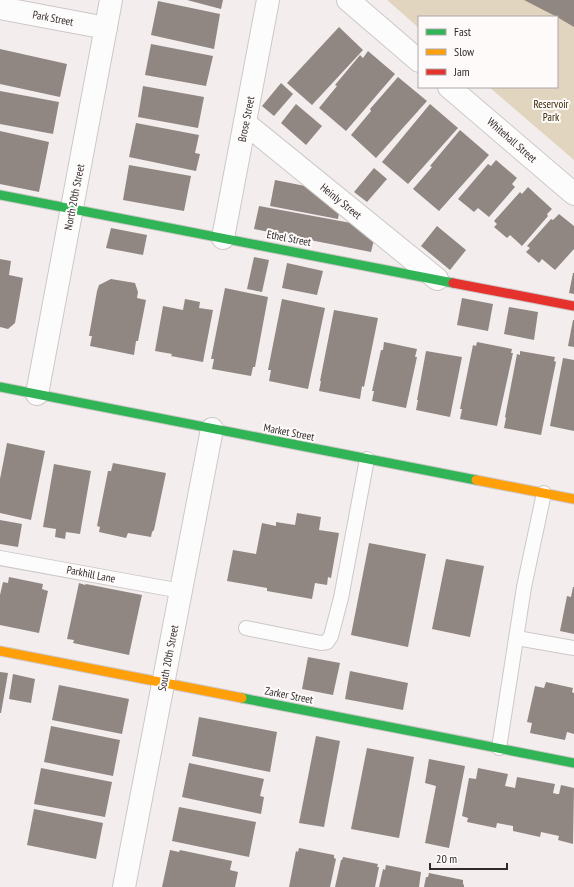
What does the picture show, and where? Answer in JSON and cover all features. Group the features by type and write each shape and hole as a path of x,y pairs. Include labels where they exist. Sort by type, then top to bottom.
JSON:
{"street":[{"name":"North 20th Street","path":"37,394 111,0"},
{"name":"Brose Street","path":"223,238 268,0"},
{"path":"348,0 418,60"},
{"name":"Park Street","path":"0,8 106,28"},
{"name":"Whitehall Street","path":"450,88 574,194"},
{"name":"Heinly Street","path":"245,123 437,279"},
{"name":"Ethel Street","path":"0,194 574,306"},
{"name":"Market Street","path":"0,387 574,499"},
{"name":"South 20th Street","path":"124,887 212,429"},
{"name":"Zarker Street","path":"0,652 574,763"}],"lane":[{"path":"246,628 321,643 327,642 331,636 341,598 367,459"},
{"path":"499,748 524,587 544,493"},
{"name":"Parkhill Lane","path":"0,558 181,592"},
{"path":"517,638 574,648"}],"green space":[{"name":"Reservoir Park","path":"387,0 574,0 574,160 490,88 558,88 558,16 418,16 418,27"}],"building":[{"path":"187,0 223,0 221,9"},
{"path":"524,0 574,0 574,27 558,18 558,16 555,16"},
{"path":"158,1 220,14 214,49 151,35"},
{"path":"339,27 363,50 312,105 287,83"},
{"path":"151,44 213,56 206,86 145,75"},
{"path":"0,49 67,64 60,97 0,84"},
{"path":"368,51 395,74 346,131 319,108 337,86 335,85 360,55 363,58"},
{"path":"398,77 427,101 376,158 351,135 371,111 370,109"},
{"path":"281,83 293,94 274,116 262,106"},
{"path":"143,86 204,97 198,128 138,117"},
{"path":"0,91 59,102 53,134 0,124"},
{"path":"296,104 322,126 306,145 281,123"},
{"path":"430,104 458,128 408,184 382,162"},
{"path":"136,123 199,135 195,153 200,154 196,171 129,157"},
{"path":"460,130 489,155 439,211 413,189"},
{"path":"0,131 49,142 39,192 0,184"},
{"path":"496,160 517,178 512,184 515,187 489,217 478,208 474,212 458,199 488,164 491,166"},
{"path":"129,165 191,176 184,211 123,200"},
{"path":"374,168 387,179 367,202 354,192"},
{"path":"275,180 320,189 340,207 338,219 270,206"},
{"path":"528,187 552,209 547,214 548,216 522,246 510,235 507,238 494,227 497,224 494,221 520,192 522,194"},
{"path":"259,206 362,225 375,236 371,252 254,229"},
{"path":"559,214 574,226 574,249 555,270 542,259 539,263 526,252 530,248 527,246 551,219 553,220"},
{"path":"437,226 466,250 450,270 421,246"},
{"path":"111,228 147,235 143,255 106,248"},
{"path":"254,257 269,260 262,292 247,289"},
{"path":"0,259 11,261 9,275 23,278 15,323 8,329 0,327"},
{"path":"287,263 323,271 317,295 282,288"},
{"path":"574,273 574,294 569,293"},
{"path":"111,279 135,283 138,292 137,298 146,300 134,355 90,346 92,336 89,336 97,291 99,285"},
{"path":"225,288 268,297 255,367 253,367 251,376 212,369 214,359 211,359"},
{"path":"462,298 493,304 488,331 457,325"},
{"path":"185,299 200,302 199,308 213,310 203,362 171,356 172,354 155,351 163,306 183,310"},
{"path":"282,299 325,308 308,389 269,381 271,370 268,370"},
{"path":"509,307 538,312 534,340 504,334"},
{"path":"334,310 378,318 364,387 362,386 360,399 319,391"},
{"path":"574,320 574,347 568,346"},
{"path":"384,342 417,349 415,357 417,357 406,408 372,401 374,391 372,391"},
{"path":"477,342 512,349 511,353 513,353 497,426 460,419 462,409 460,409 473,345 476,346"},
{"path":"426,351 462,357 450,417 416,410"},
{"path":"520,351 555,357 554,361 556,362 541,435 504,428 517,354 520,355"},
{"path":"563,358 574,360 574,431 550,426"},
{"path":"7,443 45,451 31,520 0,513 0,479"},
{"path":"113,463 166,473 154,530 151,537 128,533 126,538 99,532 100,527 97,526 108,471 111,471"},
{"path":"54,464 91,471 80,534 66,532 65,539 55,537 56,529 43,527"},
{"path":"297,513 321,517 319,530 339,533 331,578 328,577 327,585 315,583 312,599 267,591 267,588 227,581 233,550 256,554 262,523 276,526 276,522 295,525"},
{"path":"0,520 22,524 18,547 0,544"},
{"path":"369,543 426,554 408,647 351,635"},
{"path":"446,559 484,566 470,637 432,629"},
{"path":"9,577 43,584 42,589 48,591 39,633 0,625 0,595 3,582 8,583"},
{"path":"79,583 142,595 129,655 73,643 74,640 67,639"},
{"path":"573,587 574,634 560,631 567,596 571,597"},
{"path":"308,657 340,663 333,695 302,689"},
{"path":"350,671 408,683 403,710 345,699"},
{"path":"0,672 8,673 1,713 0,713"},
{"path":"13,674 35,679 31,703 9,699"},
{"path":"546,682 573,688 574,734 567,732 565,740 530,733 532,723 527,722 535,686 544,688"},
{"path":"59,685 129,699 122,734 52,720"},
{"path":"199,717 277,732 270,772 192,756"},
{"path":"51,726 120,740 113,776 44,762"},
{"path":"316,736 340,741 324,827 299,823"},
{"path":"367,748 414,757 399,838 351,829"},
{"path":"429,759 465,766 449,848 425,843 436,786 425,783"},
{"path":"189,763 264,779 260,796 264,797 261,814 182,797"},
{"path":"41,768 112,782 105,817 34,804"},
{"path":"478,768 508,774 505,786 515,788 517,777 555,784 553,793 557,794 559,794 561,785 574,788 573,844 558,840 559,836 541,832 540,837 513,831 513,826 497,823 496,828 467,822 468,818 462,816 469,778 476,779"},
{"path":"179,807 256,822 249,857 172,841"},
{"path":"34,809 103,823 96,859 27,845"},
{"path":"299,848 334,855 334,858 336,859 330,887 289,887 296,851 298,852"},
{"path":"170,850 179,852 180,850 232,861 230,870 238,872 235,887 162,887"},
{"path":"343,857 378,864 377,867 379,867 375,887 335,887"},
{"path":"386,865 421,872 419,887 379,887 383,869 385,870"},
{"path":"429,873 463,880 464,887 424,887 426,877 428,877"}],"traffic: fast":[{"path":"0,195 453,283"},
{"path":"0,387 476,480"},
{"path":"242,698 574,763"}],"traffic: slow":[{"path":"476,480 574,499"},
{"path":"0,651 242,698"}],"traffic: jam":[{"path":"453,283 574,306"}]}
